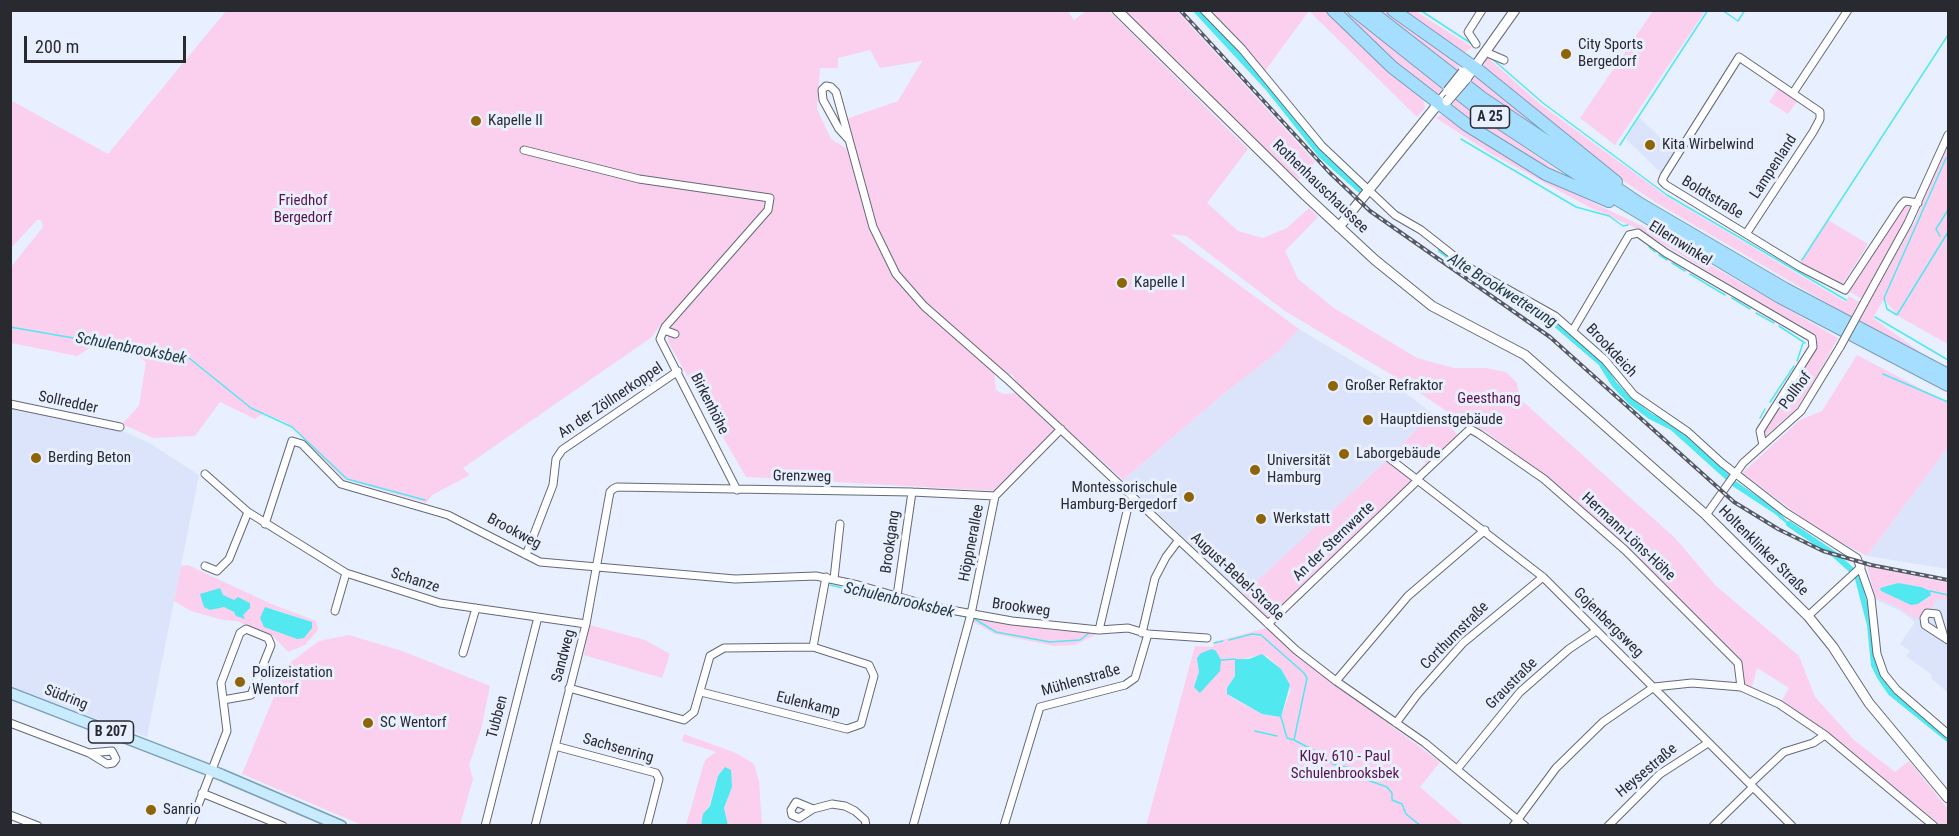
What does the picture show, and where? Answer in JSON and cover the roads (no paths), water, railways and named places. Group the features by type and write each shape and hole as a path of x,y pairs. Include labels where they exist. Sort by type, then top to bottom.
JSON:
{"highway":[{"path":"1333,10 1370,47 1531,166 1571,186 1637,207"},
{"name":"A 25","path":"1354,10 1476,107 1801,308 1948,385"},
{"name":"A 25","path":"1369,10 1436,65 1637,207 1785,289 1948,375"},
{"path":"1394,10 1468,72 1603,169 1637,207"}],"main road":[{"name":"Rothenhauschaussee","path":"1117,10 1339,227 1432,306 1525,355"},
{"path":"1339,227 1468,72 1515,10"},
{"name":"Holtenklinker Straße","path":"1525,355 1706,515 1808,616 1833,647 1869,703 1948,798"},
{"name":"Südring","path":"10,693 211,771 341,825"}],"street":[{"name":"Brookdeich","path":"1204,10 1242,49 1322,146 1367,192 1468,267 1539,305 1573,330 1605,360 1634,395 1688,432 1734,473 1818,535 1857,558 1857,571"},
{"path":"1468,32 1482,10"},
{"path":"1793,93 1848,10"},
{"path":"1461,28 1468,32 1476,44"},
{"path":"1490,54 1504,60"},
{"name":"Boldtstraße","path":"1793,93 1739,57 1662,181 1800,267 1845,290 1901,205 1905,201 1918,203"},
{"name":"August-Bebel-Straße","path":"849,140 839,129 823,100 822,90 825,86 831,87 836,92 873,227 896,274 924,306 1061,429 1268,624 1336,681 1458,768 1516,822 1526,825"},
{"name":"Lampenland","path":"1746,234 1820,119 1820,112 1793,93"},
{"path":"1918,203 1948,135"},
{"path":"524,150 639,179 770,198 768,210 664,330 675,334"},
{"name":"Pollhof","path":"1706,515 1734,473 1801,411 1840,347 1918,203"},
{"name":"Ellernwinkel","path":"1573,330 1629,235 1634,232 1812,338"},
{"name":"Birkenhöhe","path":"664,330 660,339 738,490"},
{"name":"Pollhof","path":"1764,445 1760,431 1813,346 1812,338"},
{"name":"An der Zöllnerkoppel","path":"526,555 553,485 556,459 562,450 678,371"},
{"name":"Sollredder","path":"10,404 120,427"},
{"name":"Höppnerallee","path":"913,825 971,614 995,496 1061,429"},
{"name":"An der Sternwarte","path":"1268,624 1470,429"},
{"name":"Hermann-Löns-Höhe","path":"1470,429 1544,479 1625,550 1738,663 1741,687"},
{"name":"Brookweg","path":"265,524 292,441 302,444 341,484 448,515 540,562 735,579 830,578 934,607 971,614 1099,630 1128,628 1145,633 1207,638"},
{"name":"Gojenbergsweg","path":"1389,458 1543,577 1792,825"},
{"name":"Schanze","path":"205,474 265,524 346,573 440,603 586,624"},
{"name":"Grenzweg","path":"610,492 617,487 912,492 995,496"},
{"name":"Sandweg","path":"535,825 586,624 610,492"},
{"name":"Brookgang","path":"897,596 912,492"},
{"path":"1099,630 1128,507 1135,500"},
{"path":"205,566 217,571 229,559 248,512"},
{"path":"813,647 830,578 840,524"},
{"path":"1336,681 1408,596 1485,530"},
{"path":"1145,633 1158,573 1178,541"},
{"path":"1808,616 1857,571 1871,598 1877,654 1884,674 1897,690 1948,734"},
{"path":"335,611 346,573"},
{"name":"Corthumstraße","path":"1396,723 1424,686 1463,644 1543,577"},
{"path":"463,653 476,609"},
{"name":"Tubben","path":"485,825 538,617"},
{"path":"190,825 226,731 220,683 240,633 246,629 267,638 271,645 251,695 223,699"},
{"name":"Graustraße","path":"1458,768 1520,692 1569,649 1596,631"},
{"name":"Mühlenstraße","path":"1004,825 1040,707 1125,685 1135,678 1145,633"},
{"name":"Eulenkamp","path":"569,688 684,720 694,712 707,662 715,651 724,648 813,647 868,665 873,671 865,715 861,724 847,729 701,692"},
{"path":"1516,822 1537,791 1580,743 1627,704 1654,687 1692,683 1741,687 1779,704 1825,735 1934,825"},
{"path":"10,723 89,753"},
{"path":"1713,825 1784,752 1813,743 1825,735"},
{"name":"Heysestraße","path":"1608,825 1660,774 1708,743"},
{"name":"Sachsenring","path":"555,746 656,773 659,779 647,825"},
{"path":"202,793 284,825"},
{"path":"813,809 832,804 845,807 855,811 866,825"},
{"path":"10,815 38,825"}],"water":[{"path":"1734,480 1776,509 1800,535 1775,514 1731,485"},
{"path":"1898,583 1921,587 1930,591 1931,595 1918,604 1911,605 1881,591 1880,588"},
{"path":"220,588 223,595 234,600 238,597 250,603 250,608 243,615 245,619 236,616 234,612 224,607 210,610 204,607 200,594"},
{"path":"265,607 312,622 312,628 304,638 297,639 264,627 260,618"},
{"path":"1212,649 1216,651 1221,660 1220,671 1200,693 1194,687 1199,672 1197,658 1201,653"},
{"path":"1262,654 1281,669 1290,685 1281,717 1262,714 1227,694 1227,688 1235,676 1235,659 1249,659"},
{"path":"725,767 731,770 732,787 724,808 728,825 701,825 703,814 710,806 718,776"}],"waterway":[{"name":"Alte Brookwetterung","path":"1196,10 1269,89 1321,155 1367,196"},
{"path":"1420,10 1472,44"},
{"path":"1620,145 1708,10"},
{"path":"1722,10 1738,21 1745,10"},
{"path":"1802,260 1948,35"},
{"path":"1490,57 1543,103 1667,195 1846,300"},
{"path":"1461,139 1576,207 1609,216 1623,226 1628,225"},
{"path":"1946,158 1884,298 1887,309 1897,315 1948,232"},
{"path":"1940,236 1936,229 1948,210"},
{"path":"1649,247 1655,252"},
{"name":"Alte Brookwetterung","path":"1441,250 1484,282 1552,321 1601,363 1614,384 1630,401 1650,416 1672,427 1733,482"},
{"path":"1659,255 1667,260"},
{"path":"1672,263 1685,271"},
{"path":"1690,274 1725,295"},
{"path":"1732,298 1750,309"},
{"path":"1756,313 1774,323"},
{"path":"1875,317 1948,360"},
{"path":"1779,326 1805,343"},
{"name":"Schulenbrooksbek","path":"10,327 189,358 251,408 292,427 347,479 425,500"},
{"path":"1797,361 1803,343"},
{"path":"1770,402 1794,366"},
{"path":"1883,374 1948,402"},
{"path":"1760,418 1765,409"},
{"path":"1789,524 1835,555 1857,575 1870,625 1874,665 1880,677 1891,693 1948,739"},
{"name":"Schulenbrooksbek","path":"830,585 966,617"},
{"path":"1930,591 1948,595"},
{"name":"Schulenbrooksbek","path":"973,618 996,632 1050,642 1080,640 1089,633"},
{"name":"Schulenbrooksbek","path":"1229,640 1252,634 1261,635 1304,673 1307,678 1294,740 1327,757 1333,764 1350,768 1370,781 1387,787 1392,793 1392,800 1402,804 1406,814 1421,826"},
{"name":"Schulenbrooksbek","path":"1214,643 1223,641"},
{"path":"1221,660 1235,659"},
{"path":"1281,717 1287,738 1294,740"},
{"path":"1255,731 1277,736"}],"railway":[{"path":"1180,10 1329,172 1370,211 1550,337 1734,502 1778,529 1823,551 1871,565 1948,580"}],"place":[{"name":"City Sports Bergedorf","path":"1566,54"},
{"name":"Kapelle II","path":"476,121"},
{"name":"Kita Wirbelwind","path":"1650,145"},
{"name":"Kapelle I","path":"1122,283"},
{"name":"Großer Refraktor","path":"1333,386"},
{"name":"Hauptdienstgebäude","path":"1368,420"},
{"name":"Laborgebäude","path":"1344,454"},
{"name":"Berding Beton","path":"36,458"},
{"name":"Universität Hamburg","path":"1255,470"},
{"name":"Montessorischule Hamburg-Bergedorf","path":"1189,497"},
{"name":"Werkstatt","path":"1261,519"},
{"name":"Polizeistation Wentorf","path":"240,682"},
{"name":"SC Wentorf","path":"368,723"},
{"name":"Sanrio","path":"151,810"}],"park label":[{"name":"Friedhof Bergedorf","path":"303,210"},
{"name":"Geesthang","path":"1489,399"},
{"name":"Klgv. 610 - Paul Schulenbrooksbek","path":"1345,766"}]}
